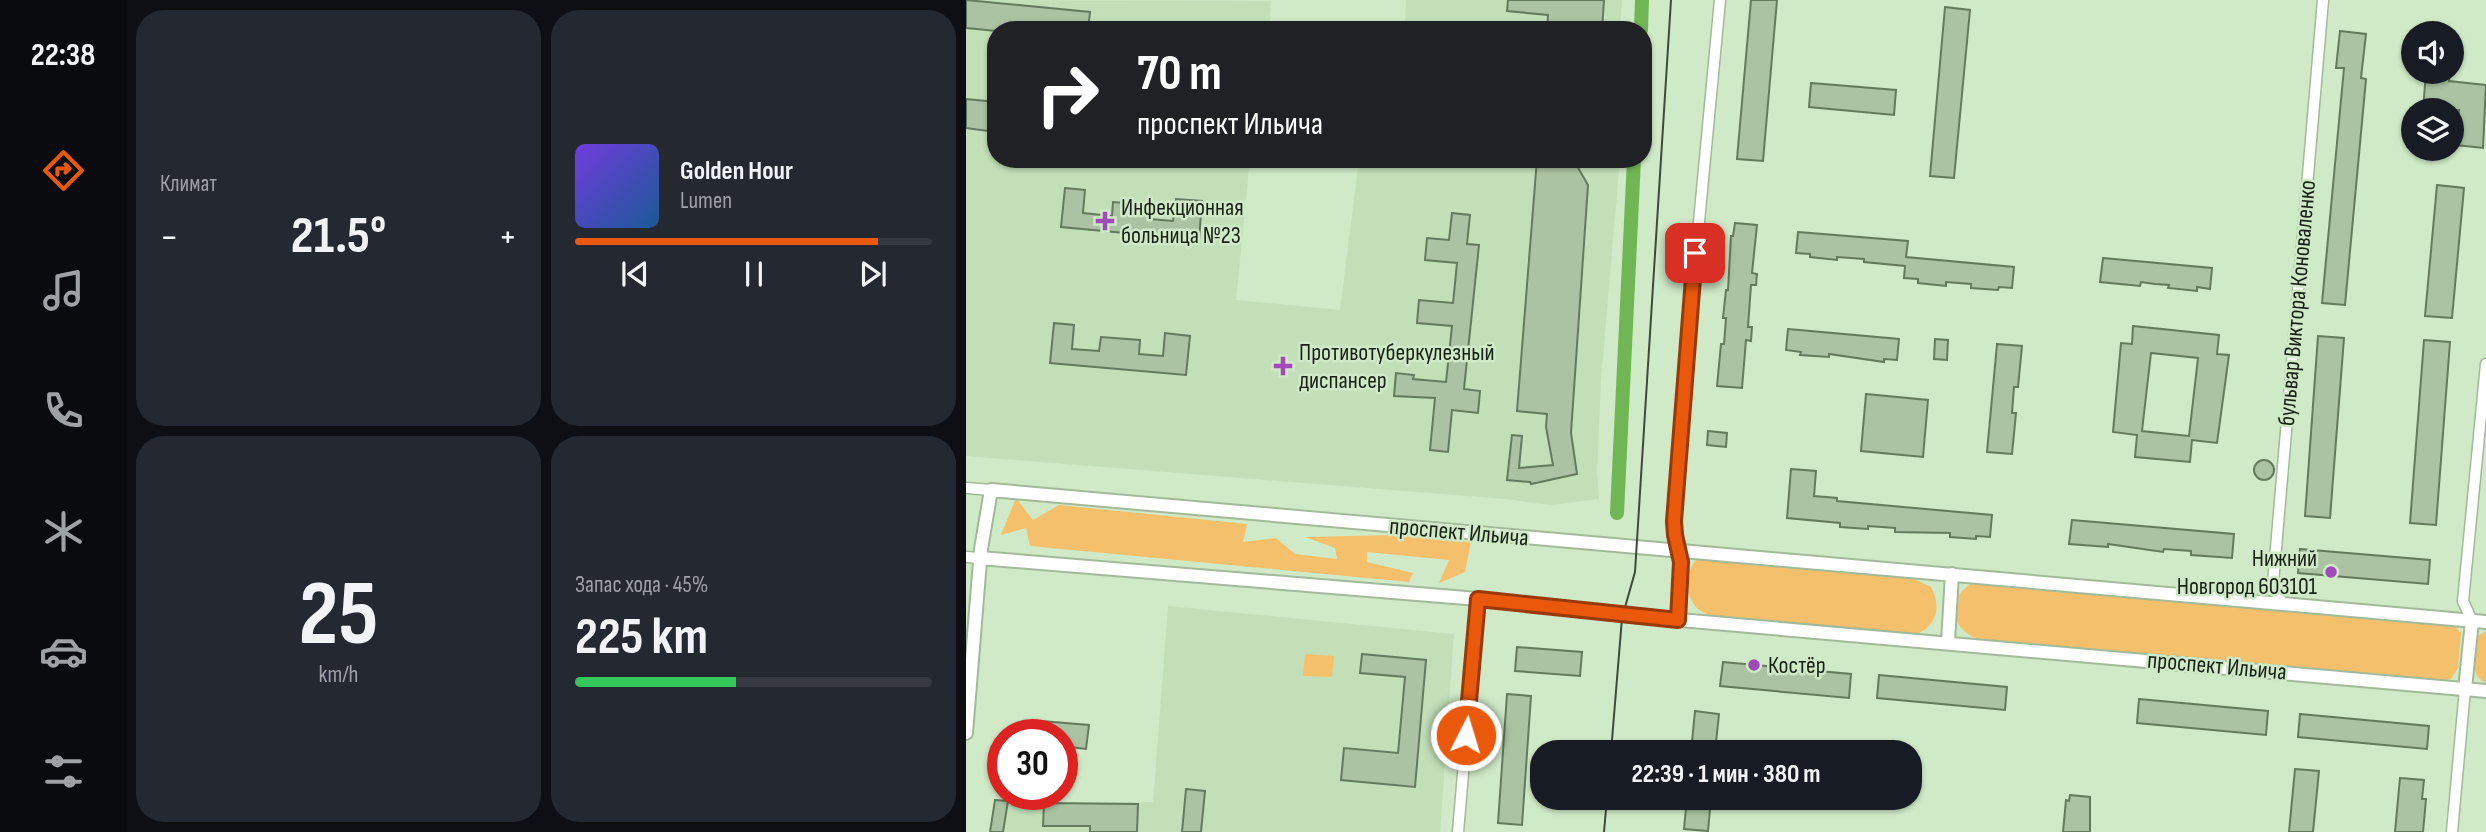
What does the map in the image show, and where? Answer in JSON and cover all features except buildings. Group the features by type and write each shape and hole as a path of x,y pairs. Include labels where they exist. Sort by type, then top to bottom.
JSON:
{"street":[{"path":"1678,620 1681,562 1674,521 1682,401 1720,0"},
{"name":"бульвар Виктора Коноваленко","path":"2282,604 2273,583 2323,0"},
{"path":"2452,832 2472,621 2463,601 2486,364"},
{"name":"проспект Ильича","path":"966,488 2486,622"},
{"path":"966,733 980,558 991,490"},
{"name":"проспект Ильича","path":"966,557 1478,599 1678,620 2486,691"},
{"path":"1948,642 1952,574"},
{"path":"1458,832 1478,599"}],"shaded area":[{"path":"966,0 1271,1 1270,21 987,21 987,168 1249,168 1236,300 1340,310 1358,168 1619,168 1601,380 1597,471 1599,499 1549,505 1505,499 966,456"},
{"path":"1406,0 1622,0 1621,21 1405,21"},
{"path":"1016,498 1033,520 1059,505 1247,524 1243,542 1276,538 1295,554 1337,559 1335,548 1305,537 1393,535 1471,542 1465,572 1439,583 1449,560 1367,552 1367,562 1413,573 1409,582 1030,546 1026,528 1001,535"},
{"path":"1702,556 1912,578 1931,587 1937,609 1928,627 1914,635 1711,616 1696,607 1689,595 1689,572 1696,560"},
{"path":"1974,582 2449,624 2461,633 2458,668 2451,679 2443,681 1978,639 1961,627 1955,612 1959,595"},
{"path":"1168,606 1454,634 1440,832 990,832 993,810 1078,810 1078,803 1153,802"},
{"path":"2486,631 2486,683 2477,675 2474,662 2478,636"},
{"path":"1305,654 1334,656 1332,677 1303,676"}],"waterway":[{"path":"1641,21 1642,0"},
{"path":"1617,513 1634,168"}],"tram line":[{"path":"1612,740 1622,618 1635,572 1671,0"},
{"path":"1604,832 1606,810"}],"place":[{"name":"Инфекционная больница №23","path":"1105,221"},
{"name":"Противотуберкулезный диспансер","path":"1283,366"},
{"name":"Нижний Новгород 603101","path":"2331,572"},
{"name":"Костёр","path":"1754,665"}],"route":[{"path":"1466,735 1478,599 1678,620 1681,562 1674,521 1695,253"}]}
